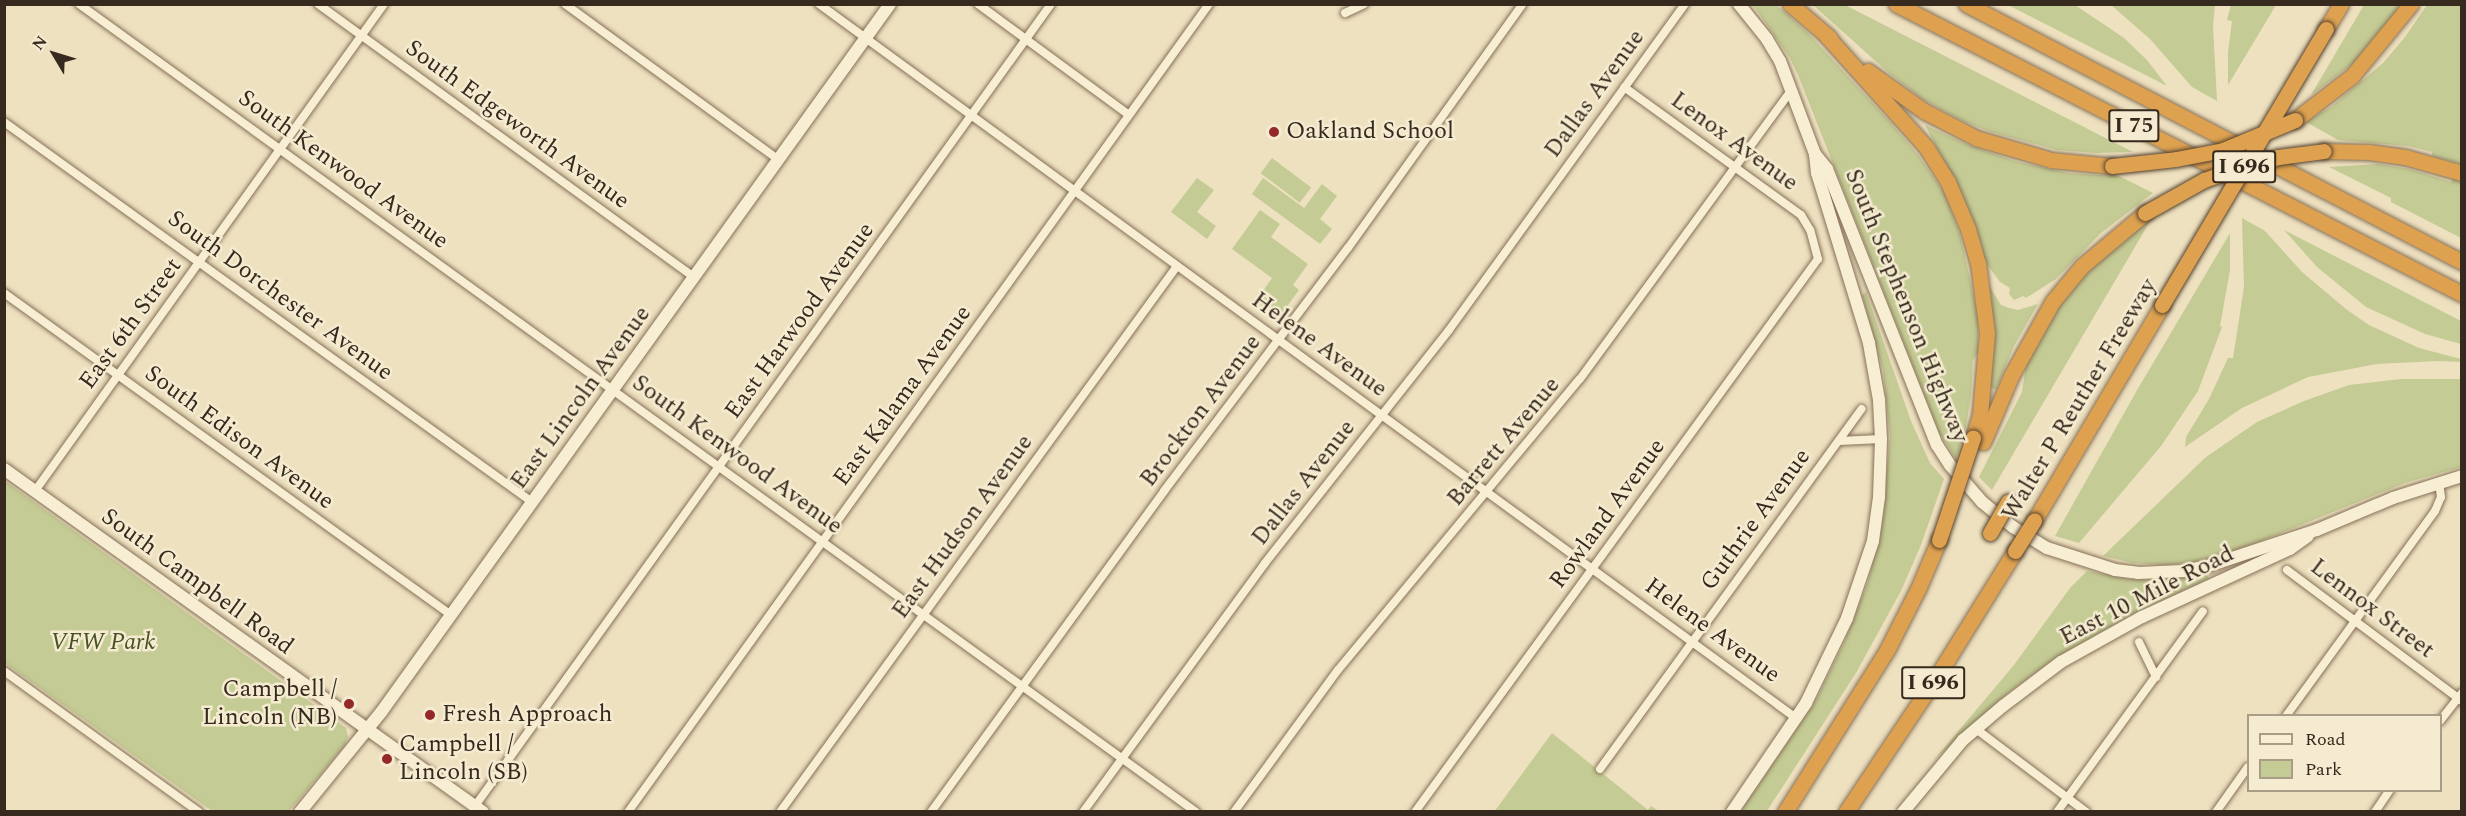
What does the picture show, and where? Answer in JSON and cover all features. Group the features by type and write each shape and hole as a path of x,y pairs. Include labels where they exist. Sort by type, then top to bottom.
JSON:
{"highway":[{"path":"1790,4 1885,84 1948,125 1976,138 2029,154 2077,164 2112,166 2176,159 2223,150 2295,120 2352,76 2411,4"},
{"name":"I 75","path":"1896,4 2462,294"},
{"name":"I 75","path":"1966,4 2462,262"},
{"name":"Walter P Reuther Freeway","path":"1846,812 1939,673 2034,521 2341,4"},
{"path":"1824,33 1926,147 1948,182 1968,230 1978,263 1987,333 1978,440"},
{"path":"1785,812 1887,650 1918,589 1978,440 2053,301 2082,266 2145,213 2204,180 2278,157 2324,151 2369,152 2405,157 2462,173"},
{"name":"Walter P Reuther Freeway","path":"1990,533 2008,502"}],"main road":[{"name":"East Lincoln Avenue","path":"300,812 368,730 890,4"},
{"name":"South Stephenson Highway","path":"1739,4 1767,39 1792,88 1815,154 1817,173 1869,343 1880,400 1881,439"},
{"name":"South Stephenson Highway","path":"1815,154 1827,169 1937,445 1973,492 1997,515 2029,538 2066,556 2115,570 2138,573 2183,571 2208,566 2317,530"},
{"path":"1732,812 1816,686 1857,594 1873,541 1879,497 1881,439"},
{"name":"South Campbell Road","path":"4,470 479,809"},
{"path":"2317,530 2439,482 2462,476"},
{"name":"East 10 Mile Road","path":"1903,812 1935,771 1976,729 2032,683 2094,642 2290,549 2317,530"}],"street":[{"name":"South Kenwood Avenue","path":"80,4 1196,812"},
{"name":"South Edgeworth Avenue","path":"318,4 694,277"},
{"name":"East 6th Street","path":"34,491 384,4"},
{"path":"565,4 778,160"},
{"name":"Helene Avenue","path":"819,4 1796,718"},
{"path":"978,4 1129,115"},
{"name":"East Harwood Avenue","path":"479,809 719,466 1052,4"},
{"name":"East Kalama Avenue","path":"628,812 1209,4"},
{"path":"1345,13 1364,4"},
{"name":"Brockton Avenue","path":"931,812 1523,4"},
{"name":"Dallas Avenue","path":"1083,812 1266,563 1449,330 1684,4"},
{"name":"Lenox Avenue","path":"1624,87 1801,215 1812,236"},
{"name":"Barrett Avenue","path":"1234,812 1338,670 1580,379 1792,88"},
{"name":"South Dorchester Avenue","path":"4,122 532,502"},
{"name":"Rowland Avenue","path":"1415,812 1815,264 1817,249 1812,236"},
{"name":"East Hudson Avenue","path":"780,812 1177,266"},
{"name":"South Edison Avenue","path":"4,293 451,615"},
{"name":"Guthrie Avenue","path":"1600,769 1862,409"},
{"name":"Guthrie Avenue","path":"1839,441 1881,439"},
{"path":"2287,714 2435,511 2441,497 2439,482"},
{"name":"Lennox Street","path":"2287,570 2460,697"},
{"path":"2057,812 2203,611"},
{"path":"2139,642 2156,677"},
{"path":"4,671 199,812"},
{"path":"2442,719 2460,697"},
{"path":"1976,729 2086,812"},
{"path":"2216,812 2247,767"},
{"path":"2375,812 2389,792"}],"green space":[{"path":"1753,5 1777,5 1808,33 1919,156 1945,194 1960,234 1978,316 1978,352 1973,360 1966,427 1956,459 1939,432 1798,75 1790,58"},
{"path":"1813,5 1845,5 2133,152 2096,153 2057,150 1988,131 1963,121 1924,100 1890,74"},
{"path":"2008,5 2075,5 2124,38 2147,60 2167,86"},
{"path":"2111,5 2215,5 2213,26 2217,101 2192,87 2150,39"},
{"path":"2231,5 2276,5 2228,85 2228,52 2232,21 2227,20"},
{"path":"2364,5 2404,5 2355,62 2311,95"},
{"path":"2427,5 2461,5 2461,164 2432,156 2432,152 2408,146 2338,140 2306,122 2332,106 2383,63 2405,37"},
{"path":"1925,125 1968,145 2018,162 2068,173 2119,176 2153,193 2101,233 2056,279 2026,298 2023,296 2014,300 2009,294 2010,288 2000,282 1985,262 1982,247 1960,192"},
{"path":"1272,158 1311,187 1300,203 1261,173"},
{"path":"2378,164 2409,169 2451,182 2453,178 2461,182 2461,238 2391,202 2391,198 2329,167"},
{"path":"1197,178 1214,190 1197,212 1216,226 1207,239 1171,212"},
{"path":"1263,178 1304,208 1322,184 1337,196 1320,219 1332,229 1320,244 1252,194"},
{"path":"1260,210 1280,224 1271,237 1308,264 1293,285 1299,290 1280,316 1275,316 1256,301 1272,278 1232,249"},
{"path":"2152,218 1992,490 1979,477 2022,392 2026,364 2040,338 2060,306 2086,274 2112,249"},
{"path":"2242,218 2265,231 2302,272 2369,325 2419,348 2461,359 2461,362 2377,364 2308,377 2242,408 2185,447 2186,437 2209,399 2228,358 2233,358 2244,287"},
{"path":"2284,230 2461,321 2461,344 2425,334 2366,307 2317,267"},
{"path":"2230,233 2230,270 2220,326 2222,327 2198,391 2161,446 2079,543 2055,536 2136,392"},
{"path":"1988,284 2001,305 2018,310 2038,304 2014,346 1996,389 1990,388 1994,335"},
{"path":"1866,292 1911,421 1930,463 1944,479 1921,545 1901,591 1856,673 1767,811 1740,812 1816,700 1844,643 1868,582 1882,524 1890,437 1883,370 1862,295"},
{"path":"2401,379 2461,379 2461,467 2405,483 2236,551 2201,561 2165,565 2133,563 2103,556 2206,457 2257,422 2304,401 2349,385"},
{"name":"VFW Park","path":"5,481 346,728 348,737 345,745 289,811 212,811 5,663"},
{"path":"2087,571 2130,579 2170,580 2207,574 2209,579 2129,616 2053,660 2009,692 1934,760 2014,665 2070,588"},
{"path":"1552,733 1648,810 1651,806 1659,811 1494,812"}],"place":[{"name":"Oakland School","path":"1274,132"},
{"name":"Campbell / Lincoln (NB)","path":"349,704"},
{"name":"Fresh Approach","path":"430,715"},
{"name":"Campbell / Lincoln (SB)","path":"387,759"}]}
